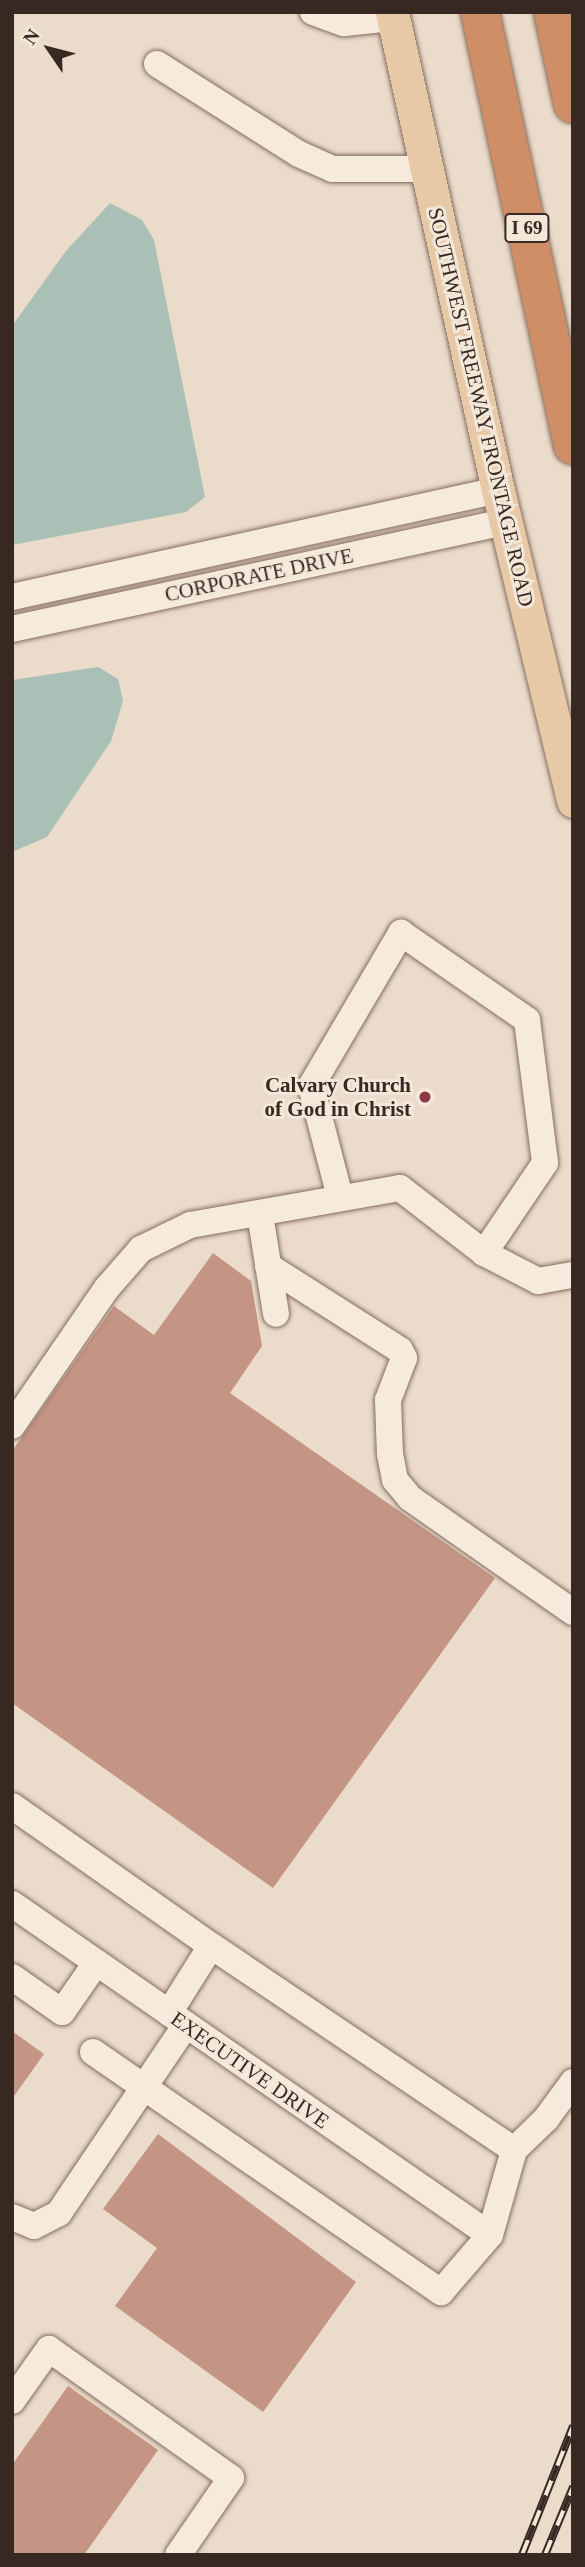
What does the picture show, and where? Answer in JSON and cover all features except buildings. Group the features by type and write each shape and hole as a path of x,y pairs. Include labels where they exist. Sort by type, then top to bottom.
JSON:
{"highway":[{"path":"462,12 523,206"},
{"name":"I 69","path":"480,12 573,444"},
{"path":"553,12 573,104"}],"main road":[{"name":"SOUTHWEST FREEWAY FRONTAGE ROAD","path":"393,15 498,491 573,801"}],"street":[{"path":"313,12 344,23 393,15"},
{"path":"157,64 299,154 334,169 428,169"},
{"name":"CORPORATE DRIVE","path":"12,597 498,491"},
{"name":"CORPORATE DRIVE","path":"12,629 506,523"},
{"path":"340,1197 311,1086 401,933 527,1020 545,1163 484,1253"},
{"path":"12,1426 107,1288 141,1249 190,1225 400,1188 484,1253 538,1280 573,1275"},
{"path":"260,1214 276,1314"},
{"path":"268,1266 400,1350 404,1358 388,1400 390,1454 395,1480 410,1498 573,1612"},
{"path":"12,1806 211,1946 514,2150"},
{"name":"EXECUTIVE DRIVE","path":"12,1904 489,2235"},
{"path":"12,2217 34,2226 59,2213 144,2086 211,1946"},
{"path":"12,1977 62,2012 96,1963"},
{"path":"93,2052 441,2292 489,2235 514,2150 546,2119 573,2082"},
{"path":"12,2400 49,2349 232,2478 187,2552"}],"shaded area":[{"path":"110,203 142,220 154,240 205,497 186,512 12,545 12,326 66,251"},
{"path":"98,667 118,679 123,701 111,741 47,837 12,852 12,680"}],"railway":[{"path":"522,2555 573,2426"},
{"path":"545,2555 573,2487"}],"place":[{"name":"Calvary Church of God in Christ","path":"425,1097"}]}
